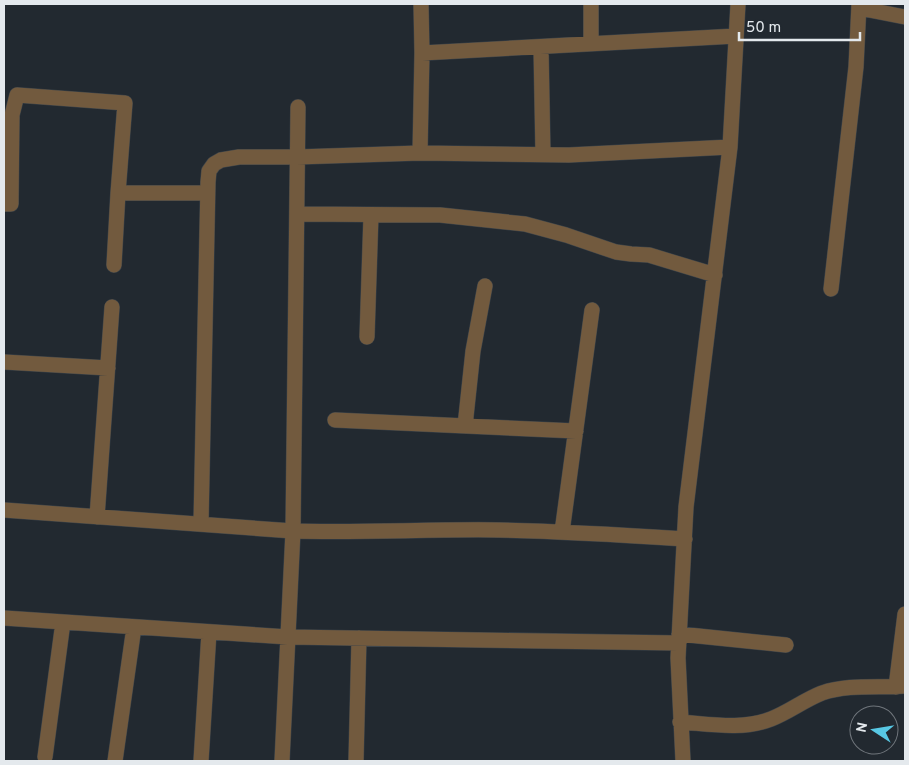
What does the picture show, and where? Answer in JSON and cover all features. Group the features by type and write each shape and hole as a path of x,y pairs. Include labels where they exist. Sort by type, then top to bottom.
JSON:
{"street":[{"path":"420,153 421,4"},
{"path":"591,4 591,44"},
{"path":"683,761 680,722 679,638 684,538 730,147 738,4"},
{"path":"831,289 855,76 859,6 905,17"},
{"path":"422,53 736,36"},
{"path":"541,47 543,155"},
{"path":"4,204 11,204 12,115 17,95 125,102 114,265"},
{"path":"282,761 292,531 298,107"},
{"path":"201,524 208,194 209,171 214,164 221,160 240,157 420,153 543,155 730,147"},
{"path":"118,193 208,194"},
{"path":"297,214 440,215 525,224 610,250 649,255 715,275"},
{"path":"367,337 371,215"},
{"path":"465,426 474,351 486,286"},
{"path":"97,517 112,307"},
{"path":"562,532 592,310"},
{"path":"4,362 108,368"},
{"path":"335,420 576,431"},
{"path":"4,510 292,531 498,530 684,538"},
{"path":"680,722 730,725 759,723 786,713 822,693 839,689 901,686 905,614"},
{"path":"4,618 288,637 679,638 786,645"},
{"path":"45,757 63,622"},
{"path":"115,761 134,626"},
{"path":"201,761 209,632"},
{"path":"356,761 359,638"}]}
